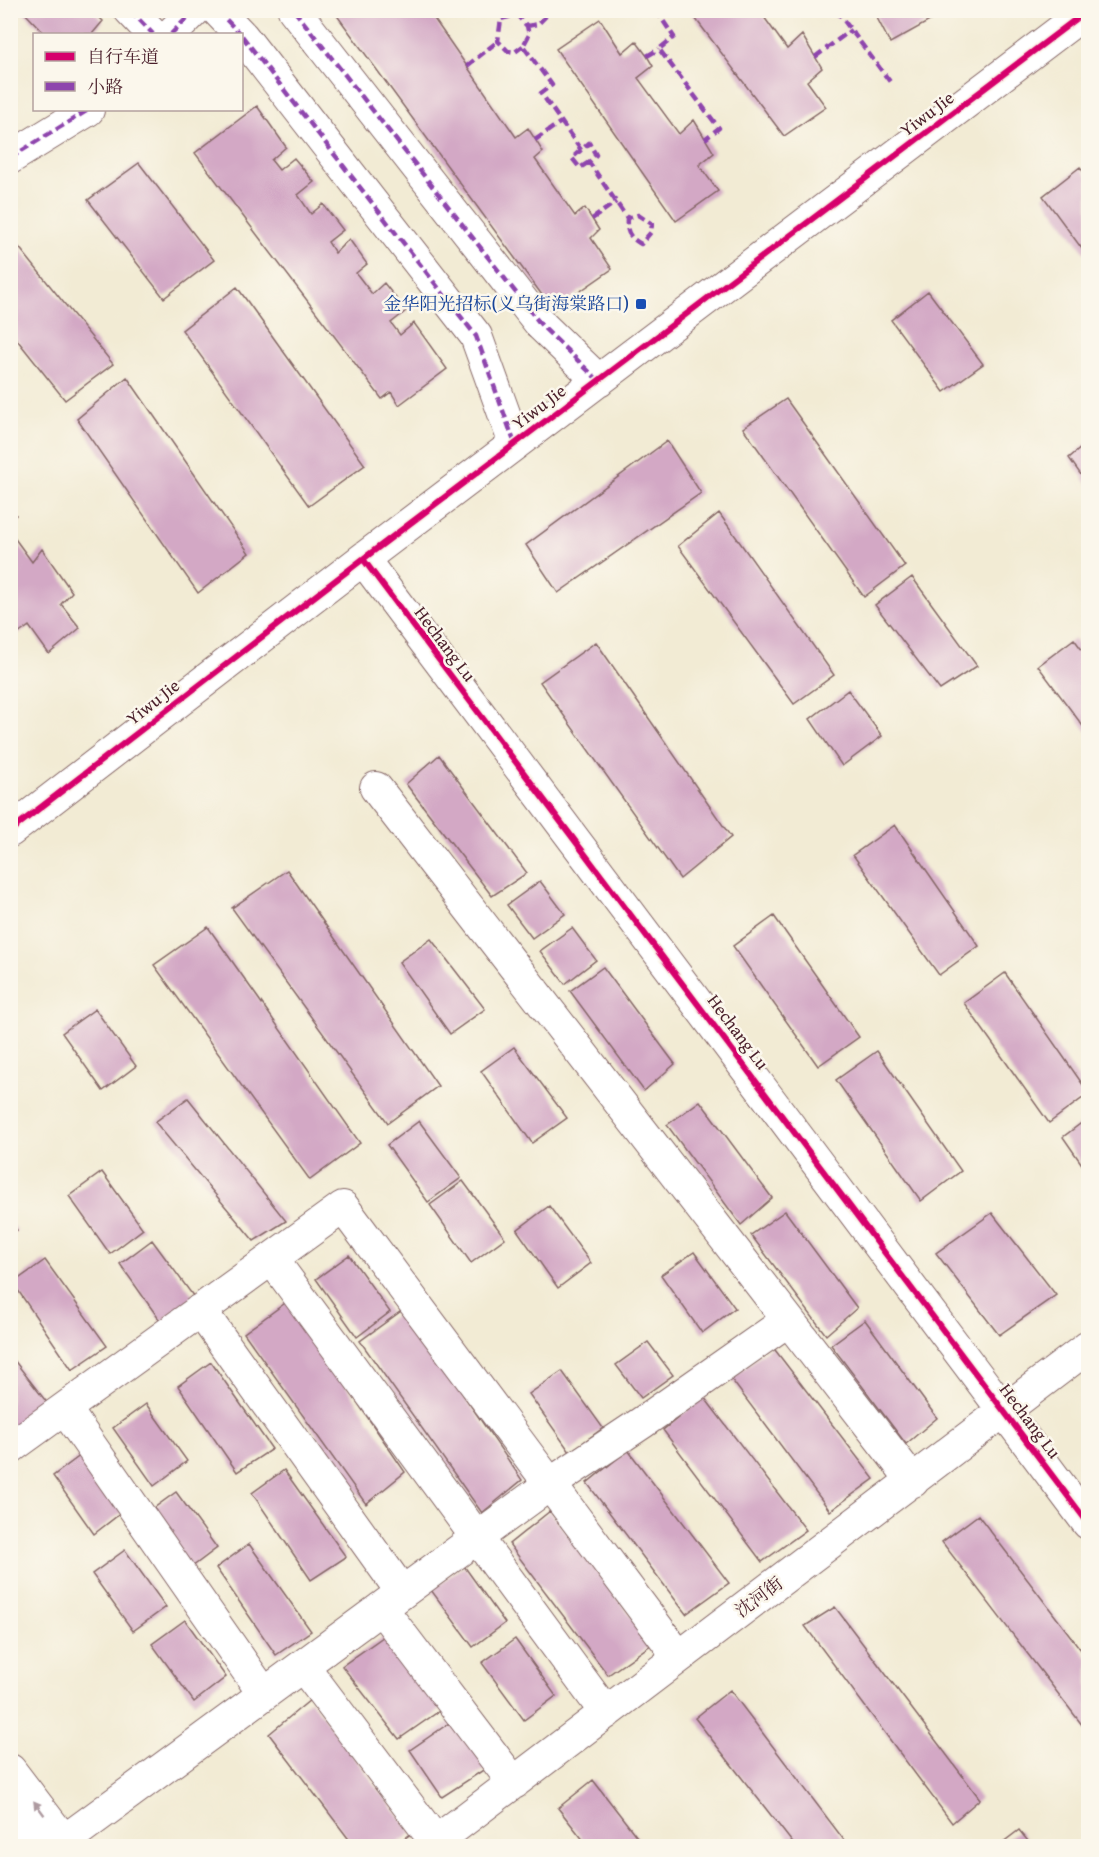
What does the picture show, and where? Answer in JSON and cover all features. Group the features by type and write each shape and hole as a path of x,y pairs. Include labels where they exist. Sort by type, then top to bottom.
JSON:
{"street":[{"path":"130,10 152,33"},
{"path":"172,33 195,10"},
{"path":"217,10 239,33"},
{"path":"294,10 542,326 599,381"},
{"name":"Yiwu Jie","path":"10,831 363,559 1088,10"},
{"path":"243,38 476,336 515,444"},
{"path":"10,158 86,111"},
{"name":"Hechang Lu","path":"363,559 1089,1523"},
{"path":"376,788 913,1481"},
{"path":"10,1448 343,1207 680,1658"},
{"path":"272,1258 606,1713"},
{"path":"200,1310 514,1783"},
{"path":"10,1770 66,1844 264,1694 549,1484 643,1422 787,1321"},
{"name":"沈河街","path":"433,1844 1089,1347"},
{"path":"65,1409 264,1694"},
{"path":"303,1666 433,1844"},
{"path":"10,1818 32,1846"}],"building":[{"path":"22,10 92,10 103,21 93,33 44,33"},
{"path":"333,10 428,10 516,137 528,128 543,152 535,159 575,216 585,208 599,230 591,238 612,269 553,310"},
{"path":"689,10 759,10 787,49 802,35 822,68 807,81 826,107 784,136"},
{"path":"873,10 931,10 935,18 890,43"},
{"path":"600,19 622,53 636,41 647,56 653,66 638,78 679,134 694,120 714,153 699,165 718,191 676,221 556,49"},
{"path":"257,106 286,147 271,160 279,170 294,158 314,182 298,195 311,214 323,204 343,230 328,242 335,253 349,239 367,264 356,273 372,294 384,283 406,311 391,323 400,335 414,323 447,369 399,405 391,392 382,399 195,153"},
{"path":"139,163 214,260 164,298 88,200"},
{"path":"1080,167 1088,178 1088,257 1043,196"},
{"path":"10,236 113,364 65,400 10,331"},
{"path":"237,287 365,465 309,506 182,330"},
{"path":"928,291 983,364 944,392 891,320"},
{"path":"127,377 249,553 198,593 77,419"},
{"path":"786,399 905,566 864,597 743,428"},
{"path":"667,441 701,493 558,593 526,545"},
{"path":"1088,442 1088,485 1069,458"},
{"path":"10,508 16,515 10,521"},
{"path":"719,513 834,675 794,704 678,546"},
{"path":"10,532 32,562 42,549 72,592 61,604 80,628 49,654 29,626 18,634 10,622"},
{"path":"912,577 977,666 940,690 875,605"},
{"path":"1074,639 1088,658 1088,733 1038,666"},
{"path":"596,642 731,837 680,879 540,682"},
{"path":"848,690 882,736 842,766 810,719"},
{"path":"439,755 527,873 492,896 406,784"},
{"path":"895,825 979,946 939,975 853,855"},
{"path":"287,870 438,1086 388,1123 232,908"},
{"path":"540,881 565,914 532,938 507,905"},
{"path":"774,916 859,1037 818,1066 733,946"},
{"path":"208,927 360,1143 310,1180 154,965"},
{"path":"572,928 596,960 565,984 540,951"},
{"path":"431,939 485,1009 450,1034 399,962"},
{"path":"603,967 675,1064 644,1091 570,991"},
{"path":"1005,973 1088,1092 1049,1123 964,1003"},
{"path":"95,1009 136,1066 103,1091 62,1033"},
{"path":"514,1047 567,1118 532,1143 481,1071"},
{"path":"877,1051 961,1171 921,1201 836,1080"},
{"path":"188,1098 286,1221 254,1241 155,1122"},
{"path":"700,1101 772,1198 741,1225 667,1125"},
{"path":"1088,1118 1088,1173 1063,1137"},
{"path":"419,1121 461,1178 428,1202 387,1145"},
{"path":"102,1172 143,1229 110,1254 69,1196"},
{"path":"463,1181 505,1238 471,1263 430,1205"},
{"path":"549,1206 591,1263 558,1288 517,1230"},
{"path":"785,1211 857,1308 826,1335 751,1235"},
{"path":"992,1213 1056,1295 999,1335 936,1253"},
{"path":"10,1222 17,1230 10,1235"},
{"path":"152,1240 194,1297 161,1322 120,1264"},
{"path":"694,1252 735,1308 702,1333 661,1275"},
{"path":"349,1255 390,1312 357,1337 316,1279"},
{"path":"45,1260 107,1346 72,1370 13,1283"},
{"path":"288,1301 405,1472 366,1504 244,1333"},
{"path":"404,1309 522,1480 482,1513 360,1341"},
{"path":"865,1320 937,1418 906,1444 831,1345"},
{"path":"648,1342 673,1375 641,1398 616,1365"},
{"path":"772,1346 874,1479 830,1511 731,1379"},
{"path":"10,1355 52,1409 10,1438"},
{"path":"211,1362 272,1449 237,1472 178,1386"},
{"path":"562,1371 603,1428 570,1452 529,1394"},
{"path":"704,1397 806,1530 762,1562 663,1430"},
{"path":"146,1404 187,1461 154,1486 113,1428"},
{"path":"628,1450 729,1583 686,1614 587,1483"},
{"path":"85,1452 126,1509 94,1534 53,1476"},
{"path":"284,1470 346,1557 311,1580 252,1493"},
{"path":"176,1492 217,1548 184,1573 143,1516"},
{"path":"550,1511 652,1644 608,1675 509,1544"},
{"path":"978,1515 1088,1659 1088,1729 1086,1730 942,1542"},
{"path":"249,1544 311,1631 276,1655 216,1568"},
{"path":"125,1550 166,1607 133,1631 92,1574"},
{"path":"464,1566 505,1623 473,1647 431,1590"},
{"path":"835,1607 980,1799 952,1823 805,1626"},
{"path":"185,1620 226,1677 194,1702 152,1644"},
{"path":"390,1632 442,1709 399,1739 342,1666"},
{"path":"515,1639 556,1696 524,1720 482,1663"},
{"path":"730,1690 844,1840 835,1846 795,1846 695,1718"},
{"path":"310,1700 412,1833 394,1846 354,1846 269,1734"},
{"path":"458,1717 488,1767 442,1797 410,1750"},
{"path":"593,1780 644,1846 588,1846 558,1808"},
{"path":"1019,1830 1032,1846 998,1846"}],"marked path":[{"path":"130,10 152,33"},
{"path":"172,33 195,10"},
{"path":"217,10 239,33"},
{"path":"294,10 542,326 599,381"},
{"path":"527,26 538,24 552,10"},
{"path":"656,10 674,37 659,49 719,128 705,139"},
{"path":"843,10 839,14 891,83"},
{"path":"523,46 515,52 508,51 498,41 501,19 517,15 527,26 529,35 523,46 552,85 541,93 581,150"},
{"path":"815,57 851,30"},
{"path":"243,37 476,336 515,444"},
{"path":"467,66 498,41"},
{"path":"647,56 659,49"},
{"path":"10,158 86,111"},
{"path":"535,140 561,122"},
{"path":"589,162 580,168 572,158 589,143 596,155 589,162 627,218 629,234 641,244 651,232 652,224 638,215 627,218"},
{"path":"592,219 616,202"}],"cycle path":[{"path":"10,831 363,559 1088,10"},
{"path":"363,559 1088,1523"}],"place":[{"name":"金华阳光招标(义乌街海棠路口)","path":"641,304"}]}
